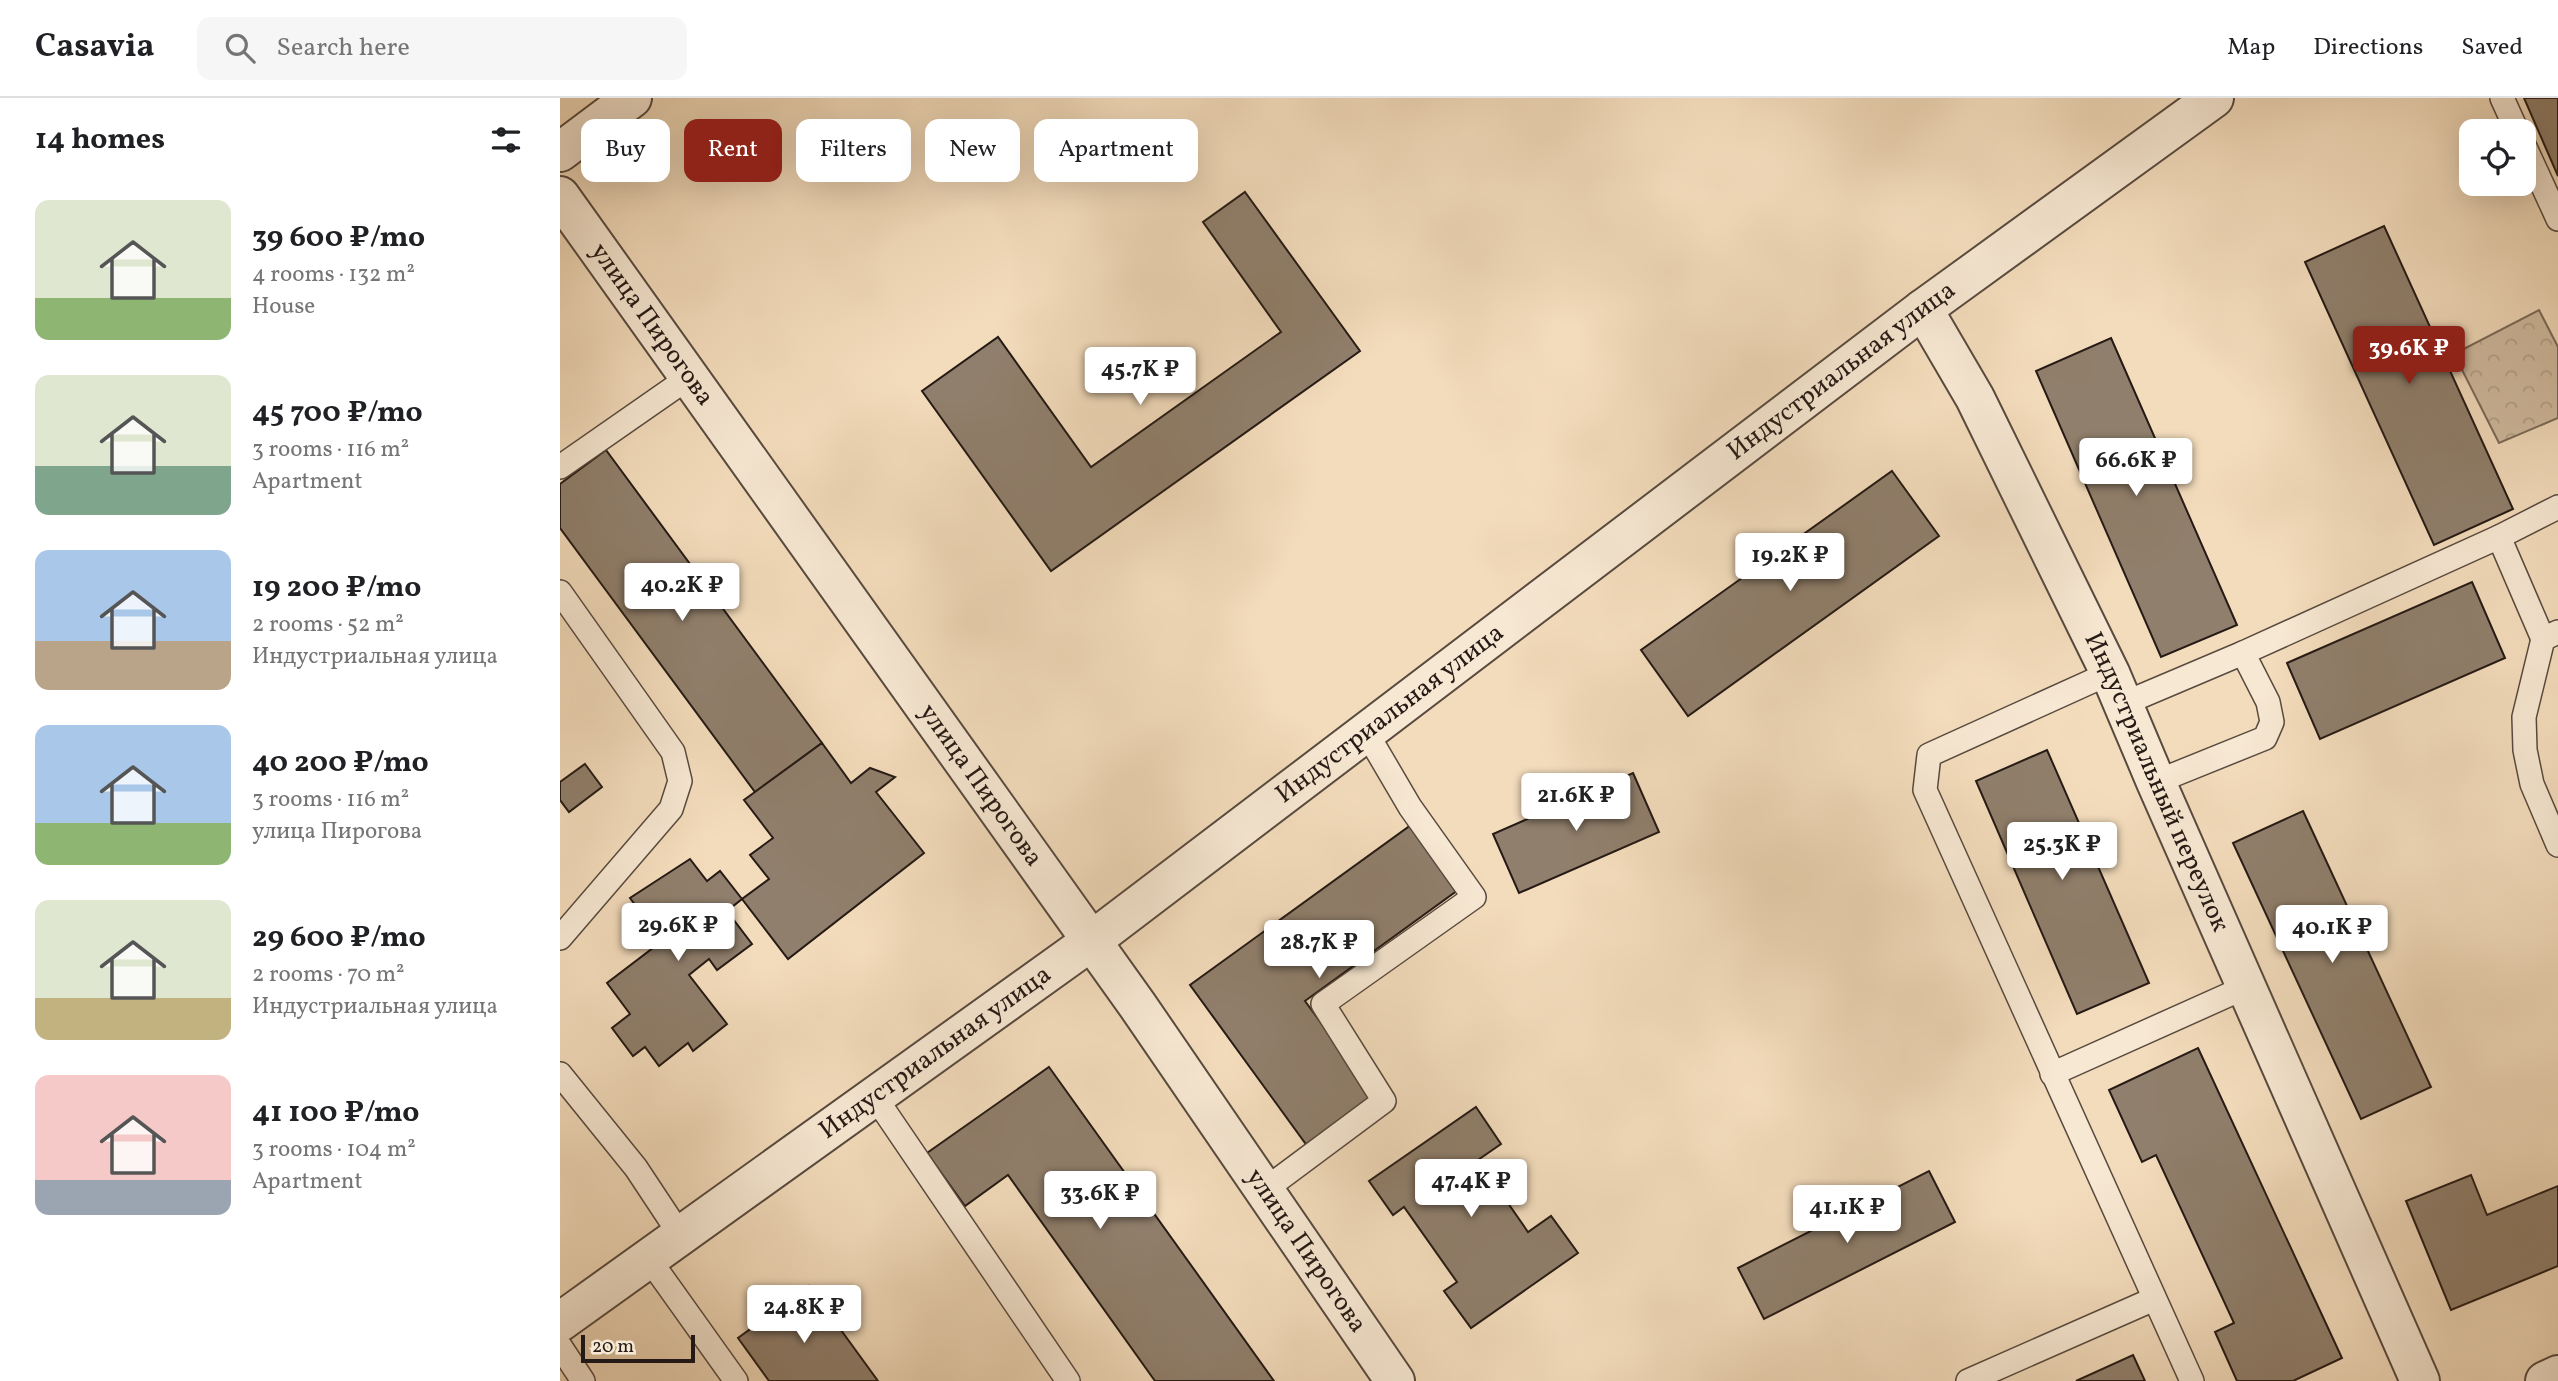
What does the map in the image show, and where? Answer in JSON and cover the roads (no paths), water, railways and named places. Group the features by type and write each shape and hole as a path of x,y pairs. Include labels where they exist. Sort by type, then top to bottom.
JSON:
{"street":[{"path":"560,152 632,98"},
{"name":"Индустриальная улица","path":"560,1322 1090,942 1923,309 2214,98"},
{"name":"улица Пирогова","path":"560,196 1138,1006 1395,1381"},
{"name":"Индустриальный переулок","path":"1923,309 1975,398 2118,688 2156,782 2420,1381"},
{"path":"2545,1381 2558,1375"}],"lane":[{"path":"2502,98 2512,119"},
{"path":"2536,171 2558,219"},
{"path":"560,467 688,378"},
{"path":"2192,1381 1925,790 1929,755 2118,688 2243,653 2499,537 2558,507"},
{"path":"2499,537 2550,635 2524,717 2525,750 2532,783 2558,845"},
{"path":"560,592 673,752 680,781 671,809 560,938"},
{"path":"2156,782 2265,738 2272,722 2268,702 2243,653"},
{"path":"1263,1191 1384,1101 1323,1004 1474,897 1410,807 1366,732"},
{"path":"2052,1074 2246,987"},
{"path":"560,1074 636,1168 681,1236"},
{"path":"875,1097 1068,1381"},
{"path":"649,1259 736,1381"},
{"path":"1968,1381 2154,1299"},
{"path":"560,1346 583,1381"}]}
